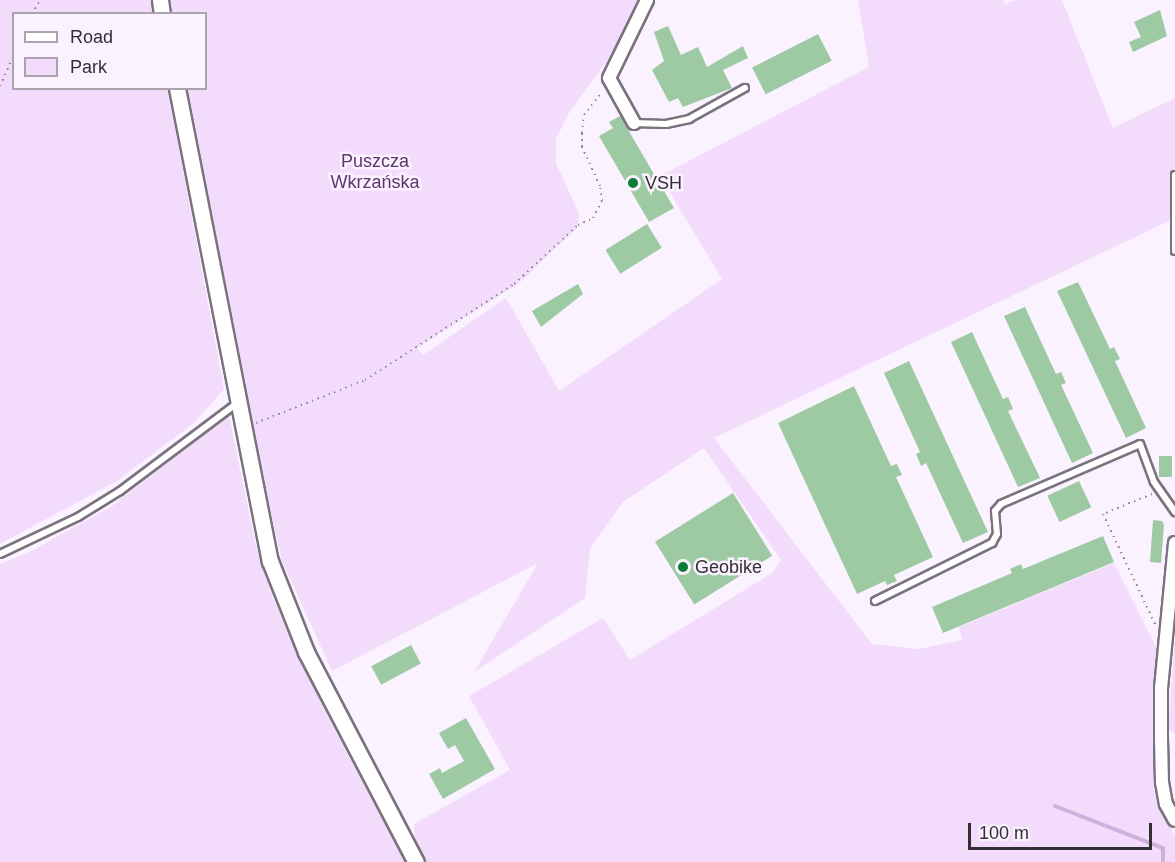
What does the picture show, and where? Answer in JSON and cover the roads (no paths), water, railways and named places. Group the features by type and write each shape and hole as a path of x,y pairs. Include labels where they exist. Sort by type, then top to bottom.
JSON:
{"street":[{"path":"634,123 611,84 614,67 647,0"},
{"path":"177,90 259,515 284,603 416,862"},
{"path":"1175,543 1165,642 1162,782 1166,804 1175,820"}],"lane":[{"path":"634,123 666,124 689,119 746,88"},
{"path":"1175,175 1175,251"},
{"path":"0,554 78,517 120,491 237,403"},
{"path":"875,601 992,543 997,534 995,511 1001,504 1140,444 1160,491 1175,512"}],"waterway":[{"path":"1055,806 1163,848 1163,862"}],"place":[{"name":"VSH","path":"633,183"},
{"name":"Geobike","path":"683,567"}],"park label":[{"name":"Puszcza Wkrzańska","path":"375,172"}]}
